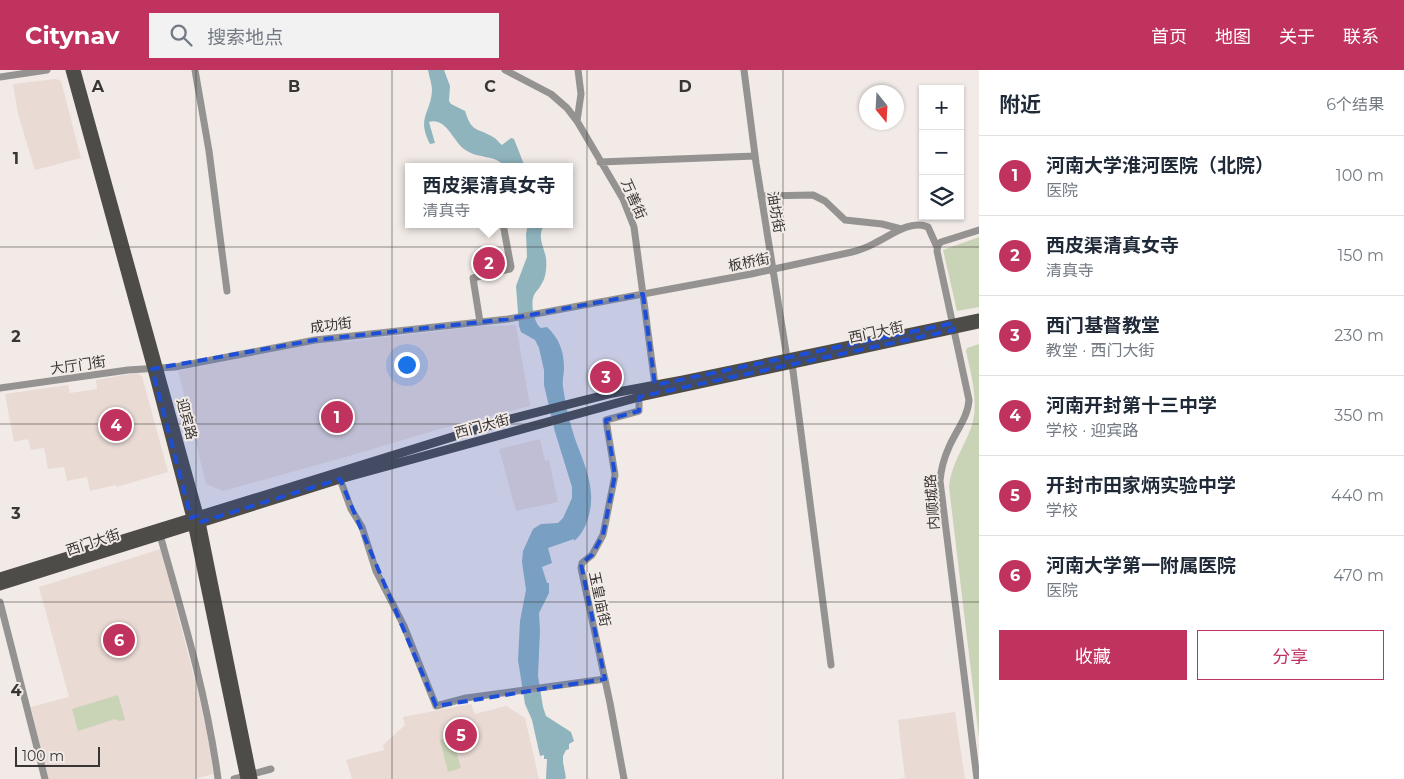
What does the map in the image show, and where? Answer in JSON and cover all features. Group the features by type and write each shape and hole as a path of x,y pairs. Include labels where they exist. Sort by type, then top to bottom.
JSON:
{"main road":[{"name":"迎宾路","path":"70,70 156,369"},
{"name":"迎宾路","path":"76,70 196,520 249,777"},
{"name":"西门大街","path":"0,578 340,479 615,404 789,361 953,326 979,318"},
{"name":"西门大街","path":"953,326 979,324"},
{"name":"西门大街","path":"0,578 160,535 196,520 468,431 613,393 789,361"}],"street":[{"path":"0,77 47,70"},
{"path":"195,70 209,151 227,291"},
{"name":"万善街","path":"505,70 555,97 567,108 620,193 631,217 655,385"},
{"path":"576,121 581,94 578,70"},
{"name":"油坊街","path":"744,70 761,196 789,361 831,665"},
{"path":"600,162 755,156"},
{"path":"761,196 813,195 824,201 845,220 882,224 901,229"},
{"name":"板桥街","path":"508,319 773,270 865,249 901,229 920,224 928,227 937,247"},
{"path":"480,322 473,278 510,269 504,228"},
{"path":"937,247 942,242 979,230"},
{"name":"内顺城路","path":"937,247 938,260 968,394 968,405 963,422 945,457 940,481 977,779"},
{"name":"成功街","path":"156,369 316,340 508,319"},
{"name":"大厅门街","path":"0,388 128,370 156,369"},
{"name":"玉皇庙街","path":"624,779 581,564 592,555 603,535 615,475 606,420 639,411 639,398"},
{"path":"340,479 351,509 362,527 376,571 404,626 436,706 466,698 605,679"},
{"path":"160,535 202,689 213,741 218,779"},
{"path":"0,602 45,779"},
{"path":"234,779 249,777 271,768"}],"highlighted area":[{"path":"643,294 655,385 953,323 954,330 639,397 639,411 606,420 615,475 603,535 592,555 581,564 605,679 436,706 340,479 201,522 199,515 191,518 152,369 315,340 508,319"}],"shaded area":[{"path":"56,79 61,81 81,158 35,170 18,114 13,84"},
{"path":"516,325 530,406 440,429 223,491 206,484 178,371 291,347 342,339 343,342 483,326"},
{"path":"137,373 142,376 168,472 116,487 116,485 90,491 87,477 67,481 64,467 48,469 44,448 31,450 28,439 14,442 5,394 68,385 70,393 97,389 96,380"},
{"path":"540,439 545,461 549,460 558,502 516,511 499,449"},
{"path":"161,549 198,693 208,738 213,774 195,779 48,779 31,707 69,697 39,587"},
{"path":"471,704 475,714 506,706 525,718 539,779 352,779 346,760 384,750 383,745 405,725 403,717"},
{"path":"955,712 965,779 897,779 905,778 898,720"}],"green space":[{"path":"979,237 979,307 957,311 943,250"},
{"path":"979,344 979,738 949,487 952,471 969,433 974,416 974,388 966,351 967,348"},
{"path":"118,695 125,720 119,721 115,719 78,731 72,709"},
{"path":"452,737 461,768 448,772 440,740"}],"water":[{"path":"428,70 444,70 450,86 449,101 451,104 465,111 475,129 494,138 502,145 511,138 514,139 523,163 501,163 469,152 460,145 445,126 435,121 429,122 435,143 430,144 424,128 424,121 431,98 432,85"},
{"path":"527,228 542,228 541,241 546,258 546,272 543,282 534,295 532,303 533,313 539,326 541,328 547,327 551,331 558,340 562,350 563,384 567,408 588,474 591,493 591,503 586,524 578,538 574,541 574,539 548,548 552,563 542,567 547,583 549,583 549,593 539,613 538,676 546,716 571,732 574,741 569,744 569,749 566,750 563,756 566,778 564,779 546,779 547,759 544,759 544,755 540,756 532,720 525,704 518,660 520,621 526,590 522,562 523,551 533,529 541,524 558,523 563,518 572,498 572,487 555,432 544,385 544,370 539,348 535,340 521,332 519,326 516,286 527,257"}],"place":[{"name":"西皮渠清真女寺","path":"489,263"},
{"name":"西门基督教堂","path":"606,377"},
{"name":"河南大学淮河医院（北院）","path":"337,417"},
{"name":"河南开封第十三中学","path":"116,425"},
{"name":"河南大学第一附属医院","path":"119,640"},
{"name":"开封市田家炳实验中学","path":"461,735"}]}
